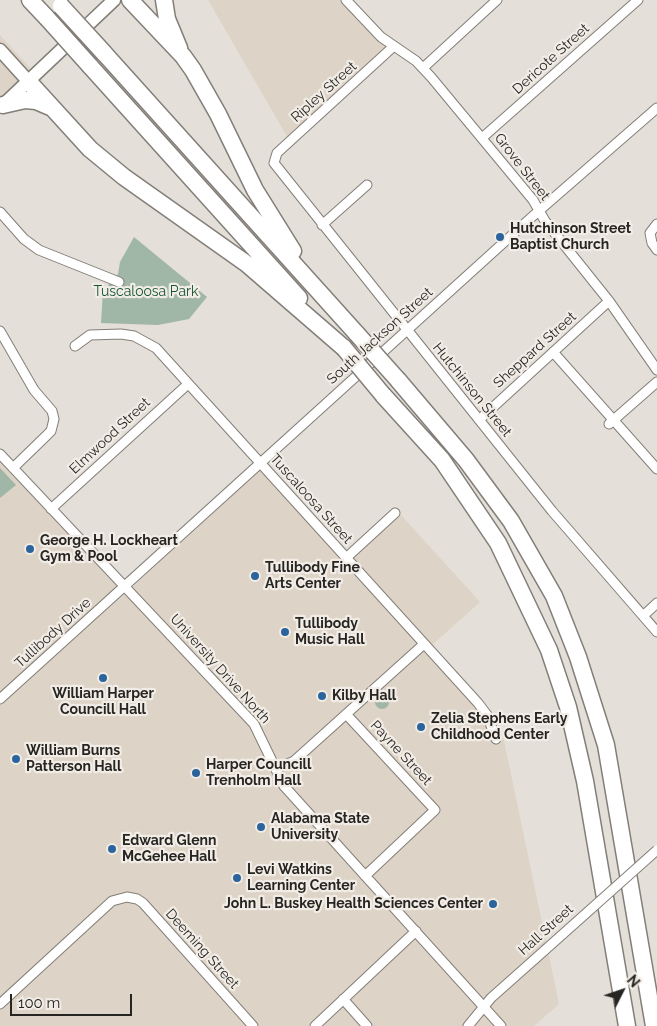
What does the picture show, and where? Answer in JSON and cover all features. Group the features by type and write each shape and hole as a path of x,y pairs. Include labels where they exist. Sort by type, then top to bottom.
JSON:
{"highway":[{"path":"30,0 344,348 383,395 442,460 498,543 549,650 568,707 585,781 627,1026"},
{"path":"130,0 183,56"},
{"path":"164,0 167,19 183,56 214,108 255,190 327,300"},
{"path":"58,3 327,300 466,460 500,506 554,596 578,657 606,745 654,1026"},
{"path":"28,81 69,129 107,164 241,260 344,348"},
{"path":"1,105 31,100 52,108"},
{"path":"640,941 657,1005"}],"main road":[{"path":"1,105 114,0"},
{"path":"0,50 28,81"}],"street":[{"name":"Grove Street","path":"346,0 381,37 423,68 482,138 533,200 546,222 609,301 657,370"},
{"path":"423,68 497,0"},
{"name":"Dericote Street","path":"482,138 638,0"},
{"name":"Ripley Street","path":"274,160 277,152 394,46"},
{"name":"South Jackson Street","path":"125,588 406,330 657,108"},
{"name":"Hutchinson Street","path":"274,160 277,168 322,225 552,511 657,632"},
{"path":"322,225 367,186"},
{"path":"0,212 24,239 39,250 119,282"},
{"path":"657,224 653,228 650,238 657,250"},
{"name":"Sheppard Street","path":"479,420 609,301"},
{"path":"0,331 34,390 52,410 54,420 46,436 12,468"},
{"name":"Tuscaloosa Street","path":"75,346 90,335 121,334 134,336 156,348 487,715 496,739"},
{"path":"553,352 611,422 657,469"},
{"path":"611,422 657,382"},
{"name":"Elmwood Street","path":"51,509 188,384"},
{"name":"University Drive North","path":"0,454 254,724 284,786 501,1026"},
{"path":"346,558 395,513"},
{"name":"Tullibody Drive","path":"0,699 125,588"},
{"path":"643,616 657,604"},
{"path":"276,769 294,761 424,644"},
{"name":"Payne Street","path":"346,714 435,810 365,876"},
{"name":"Hall Street","path":"468,1026 491,998 657,850"},
{"name":"Hall Street","path":"647,858 657,854"},
{"name":"Deeming Street","path":"0,1004 112,901 127,897 137,899 143,903 253,1026"},
{"path":"315,1026 416,931"},
{"path":"344,1000 368,1026"}],"shaded area":[{"path":"208,0 344,0 387,48 288,138"},
{"path":"0,35 32,70 0,99"},
{"name":"Alabama State University","path":"0,459 125,594 260,470 345,564 400,514 480,602 431,646 500,722 559,1004 534,1026 0,1026"}],"green space":[{"name":"Tuscaloosa Park","path":"134,237 207,297 189,319 158,325 101,323 103,291 118,274 120,262"},
{"path":"0,468 16,485 0,498"},
{"path":"379,695 385,695 389,702 385,709 379,709 375,705 375,699"}],"place":[{"name":"Hutchinson Street Baptist Church","path":"500,237"},
{"name":"George H. Lockheart Gym & Pool","path":"30,549"},
{"name":"Tullibody Fine Arts Center","path":"255,576"},
{"name":"Tullibody Music Hall","path":"285,632"},
{"name":"William Harper Councill Hall","path":"103,678"},
{"name":"Kilby Hall","path":"322,696"},
{"name":"Zelia Stephens Early Childhood Center","path":"421,727"},
{"name":"William Burns Patterson Hall","path":"16,759"},
{"name":"Harper Councill Trenholm Hall","path":"196,773"},
{"name":"Alabama State University","path":"261,827"},
{"name":"Edward Glenn McGehee Hall","path":"112,849"},
{"name":"Levi Watkins Learning Center","path":"237,878"},
{"name":"John L. Buskey Health Sciences Center","path":"493,904"}]}
